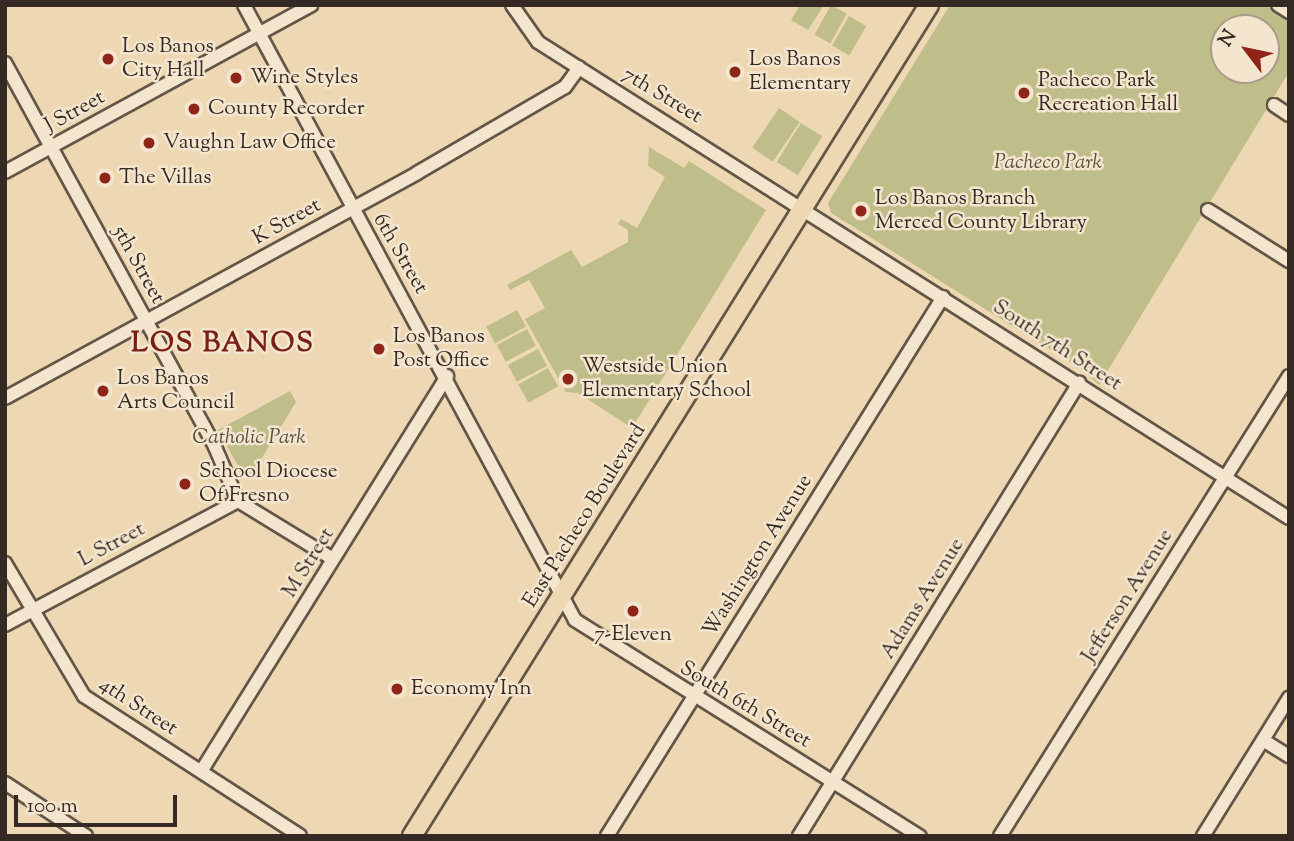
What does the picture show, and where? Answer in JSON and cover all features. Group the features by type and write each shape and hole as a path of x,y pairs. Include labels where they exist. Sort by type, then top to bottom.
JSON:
{"highway":[{"name":"East Pacheco Boulevard","path":"412,836 929,5"}],"street":[{"name":"6th Street","path":"244,5 352,209 447,376 562,595"},
{"name":"J Street","path":"5,172 310,5"},
{"name":"7th Street","path":"512,5 531,36 804,207"},
{"path":"1278,5 1289,12"},
{"name":"5th Street","path":"5,62 228,472 238,501"},
{"name":"K Street","path":"5,398 352,209 565,87 579,68"},
{"path":"1273,105 1289,115"},
{"name":"South 7th Street","path":"804,207 1289,518"},
{"path":"1208,210 1289,261"},
{"name":"Washington Avenue","path":"607,836 943,297"},
{"name":"M Street","path":"202,770 447,376"},
{"name":"Jefferson Avenue","path":"1000,836 1289,376"},
{"name":"Adams Avenue","path":"799,836 1079,383"},
{"path":"238,501 333,559"},
{"name":"L Street","path":"5,625 238,501"},
{"name":"4th Street","path":"5,563 31,611 84,696 300,836"},
{"name":"South 6th Street","path":"562,595 582,626 834,780 920,836"},
{"path":"1203,836 1289,698"},
{"path":"1263,740 1289,756"},
{"path":"5,783 86,836"}],"green space":[{"path":"800,5 824,5 808,30 791,20"},
{"path":"831,5 847,14 830,43 815,35"},
{"name":"Pacheco Park","path":"950,5 1265,5 1279,14 1210,14 1210,84 1280,84 1280,14 1289,20 1289,72 1099,385 1080,368 831,213 828,203"},
{"path":"849,16 866,26 849,55 832,45"},
{"path":"779,108 800,122 773,162 752,148"},
{"path":"801,123 822,136 798,175 777,162"},
{"path":"649,147 684,168 689,161 766,210 632,428 578,393 566,392 525,319 545,308 529,280 510,290 507,285 571,250 582,267 628,242 628,230 618,224 621,219 637,228 665,177 648,166"},
{"path":"517,310 526,327 495,343 486,326"},
{"path":"527,329 536,346 506,362 497,345"},
{"path":"538,349 547,366 517,382 508,365"},
{"path":"548,368 558,386 528,403 518,384"},
{"name":"Catholic Park","path":"290,391 296,402 252,474 242,473 218,430"}],"place":[{"name":"Los Banos City Hall","path":"108,59"},
{"name":"Los Banos Elementary","path":"735,72"},
{"name":"Wine Styles","path":"236,78"},
{"name":"Pacheco Park Recreation Hall","path":"1024,93"},
{"name":"County Recorder","path":"194,109"},
{"name":"Vaughn Law Office","path":"149,143"},
{"name":"The Villas","path":"105,178"},
{"name":"Los Banos Branch Merced County Library","path":"861,211"},
{"name":"Los Banos Post Office","path":"379,349"},
{"name":"Westside Union Elementary School","path":"568,379"},
{"name":"Los Banos Arts Council","path":"103,391"},
{"name":"School Diocese Of Fresno","path":"185,484"},
{"name":"7-Eleven","path":"633,611"},
{"name":"Economy Inn","path":"397,689"}],"district":[{"name":"LOS BANOS","path":"223,344"}]}
